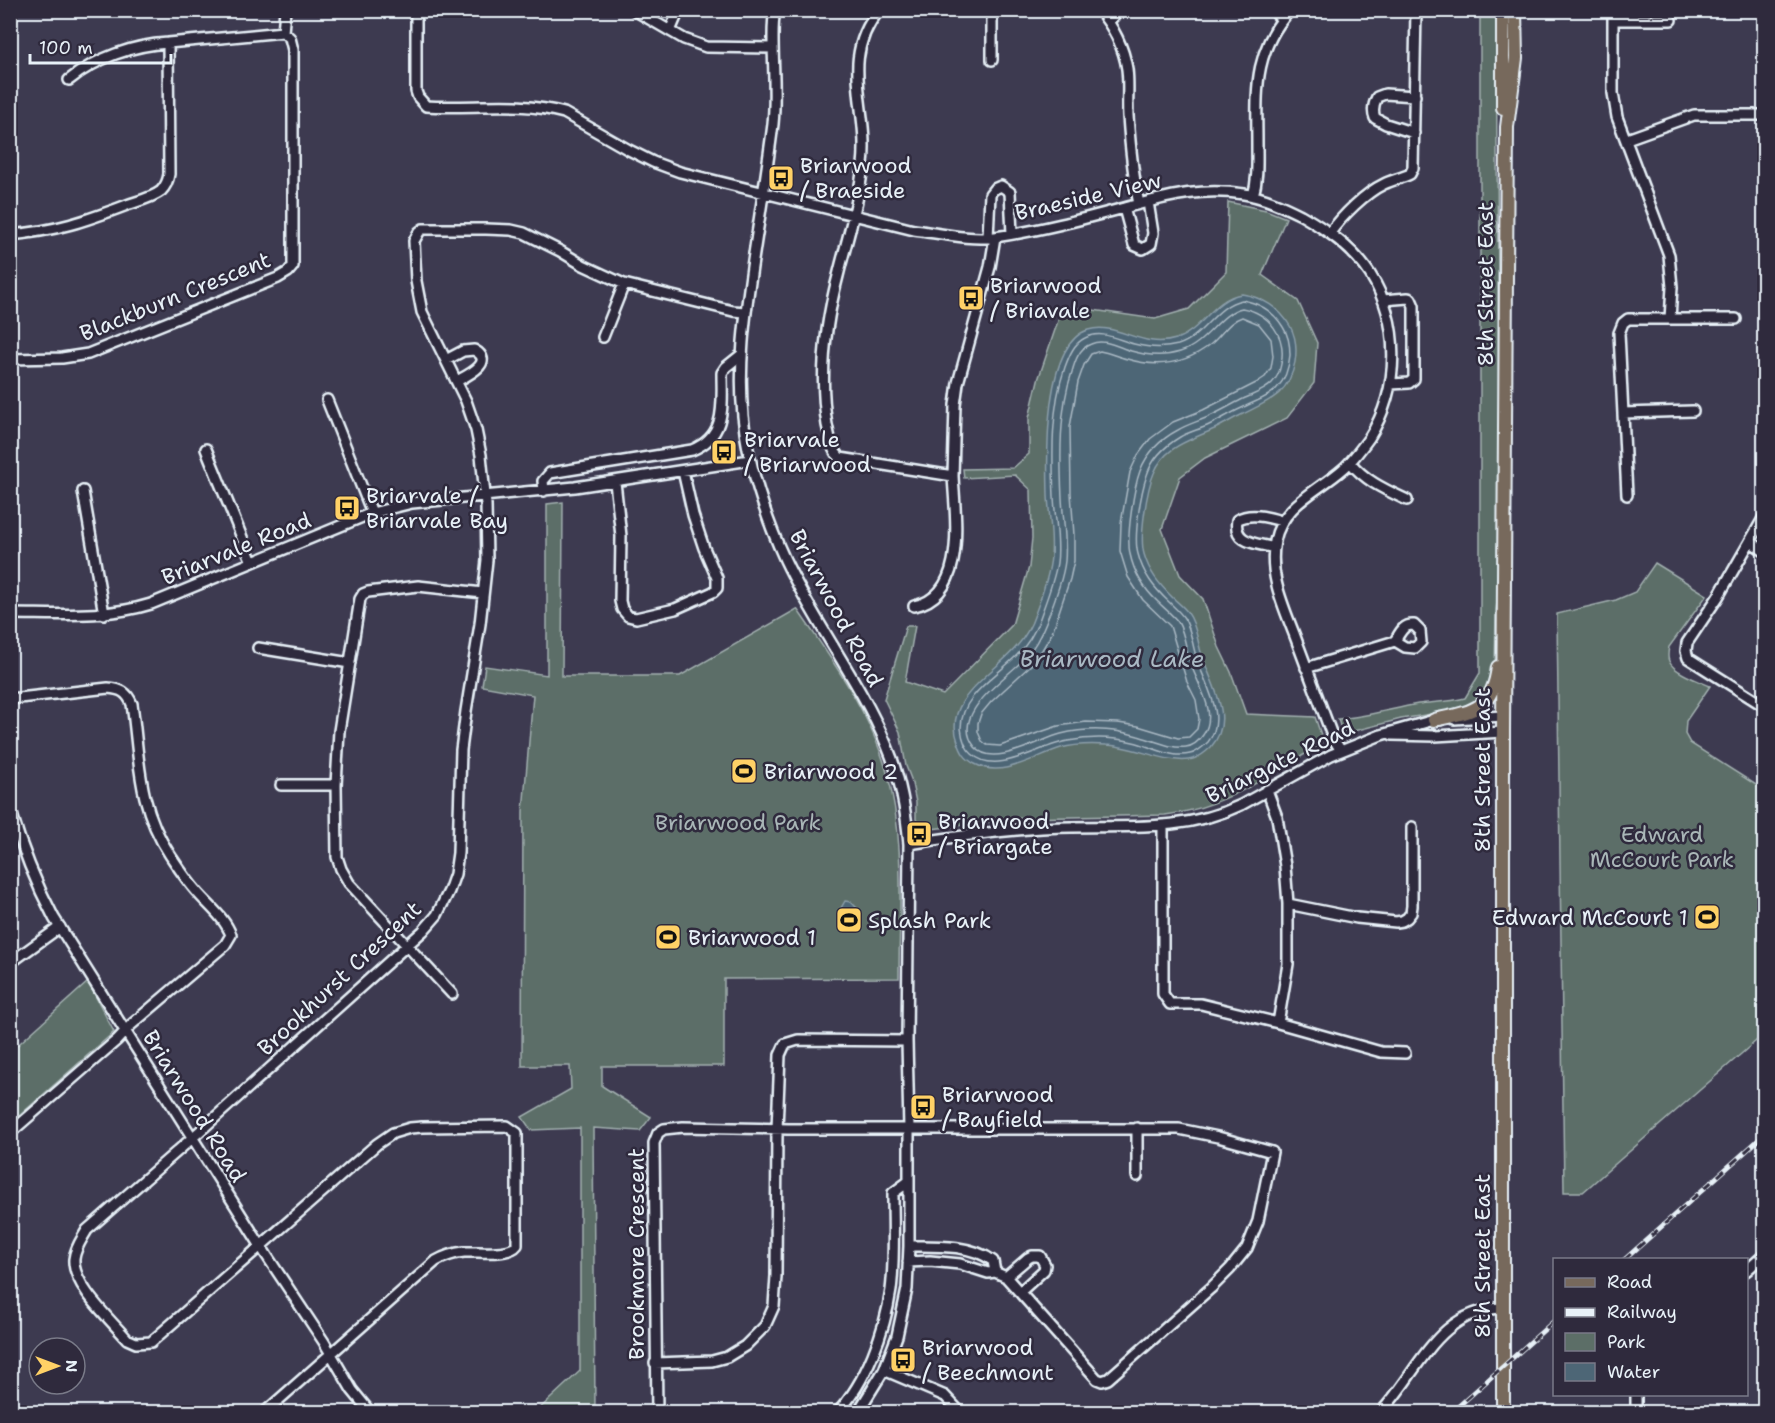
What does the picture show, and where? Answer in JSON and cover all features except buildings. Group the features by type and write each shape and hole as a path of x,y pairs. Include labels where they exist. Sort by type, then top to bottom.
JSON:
{"main road":[{"name":"8th Street East","path":"1503,10 1503,107 1507,127"},
{"name":"8th Street East","path":"1503,1413 1503,628 1507,127 1516,58 1515,10"},
{"path":"1434,720 1470,711 1482,705 1488,697 1497,675 1503,628"}],"street":[{"name":"Blackburn Crescent","path":"10,359 62,358 88,354 278,278 294,266 293,50 290,38 283,32 285,10"},
{"name":"Braeside View","path":"416,10 416,91 426,106 531,106 551,109 564,113 653,162 680,172 914,230 992,238 1179,194 1226,192 1264,198 1330,232 1369,273 1383,300 1393,344 1391,384 1377,424 1360,450 1342,470 1301,500 1281,521 1272,561 1280,594 1306,668 1341,751"},
{"path":"634,10 652,15 670,31 706,47 773,48"},
{"path":"670,31 679,10"},
{"path":"992,10 992,60"},
{"path":"1099,10 1108,21 1123,51 1127,69 1128,124 1133,178 1153,233 1151,244 1143,249 1134,245 1124,208"},
{"path":"1108,21 1120,10"},
{"path":"1273,10 1281,20"},
{"path":"1253,196 1258,172 1257,86 1262,56 1281,20 1290,10"},
{"path":"1330,232 1348,212 1374,190 1410,174 1413,168 1416,10"},
{"path":"878,11 861,41 858,56 857,72 864,129 864,162 860,189 829,314 824,350 826,416 830,439 835,453 840,458 953,476"},
{"name":"Briarwood Road","path":"773,13 774,115 741,355 743,416 750,460 784,560 866,703 888,749 900,788 909,844 907,1041 909,1246 907,1289 897,1336 884,1370 858,1413"},
{"path":"1670,319 1672,287 1669,255 1617,117 1613,93 1613,15 1671,20"},
{"path":"69,80 88,66 153,44 283,32"},
{"path":"10,235 72,225 152,196 164,189 169,174 168,43"},
{"path":"1414,96 1385,94 1377,97 1373,113 1376,118 1386,124 1414,133"},
{"path":"1627,140 1694,115 1764,115"},
{"path":"914,606 925,603 937,594 947,580 956,550 953,476 955,405 958,383 990,267 992,238 990,194 1001,186 1010,192 1012,234"},
{"name":"Brookhurst Crescent","path":"330,1354 443,1257 464,1252 514,1249 517,1245 517,1133 507,1126 497,1126 422,1127 393,1133 377,1144 151,1342 136,1343 127,1339 82,1287 75,1275 74,1259 78,1244 87,1230 407,946 437,915 456,874 461,750 487,560 486,495 476,430 466,401 422,312 416,281 414,241 419,232 423,230 486,229 524,233 624,284"},
{"path":"603,337 624,284 733,311 746,312"},
{"path":"1383,300 1408,298 1414,306 1414,380 1409,383 1391,384"},
{"path":"1627,495 1619,333 1623,323 1628,319 1736,319"},
{"path":"446,360 467,350 474,350 481,356 480,367 457,381"},
{"path":"544,491 543,481 550,473 701,447 714,434 721,419 722,373 741,355"},
{"path":"327,400 372,513"},
{"path":"1623,413 1693,411"},
{"path":"206,449 252,562"},
{"name":"Briarvale Road","path":"10,614 104,614 131,610 151,604 372,513 412,503 615,482 750,460"},
{"path":"1350,462 1356,470 1377,486 1407,500"},
{"path":"615,482 621,536 620,601 622,609 628,616 636,618 675,609 717,588 717,578 693,515 683,471"},
{"path":"83,491 104,614"},
{"path":"1274,548 1244,540 1237,534 1238,520 1245,515 1281,521"},
{"path":"1764,517 1687,643 1686,651 1688,658 1764,706"},
{"path":"1750,541 1764,550"},
{"path":"452,994 349,883 341,868 337,857 336,785 339,731 360,599 368,592 418,586 483,593"},
{"path":"1306,668 1395,641"},
{"path":"258,648 350,663"},
{"path":"10,699 108,688 119,689 129,697 132,704 139,774 148,812 158,835 196,890 227,926 231,936 225,945 130,1025 125,1032 10,1133"},
{"name":"Briargate Road","path":"909,844 1043,828 1163,826 1203,819 1226,813 1341,751 1381,735 1434,720 1503,717"},
{"name":"Briargate Road","path":"1381,735 1435,736 1503,732"},
{"path":"281,785 336,785"},
{"path":"1267,790 1277,817 1288,904 1288,964 1278,1023"},
{"name":"Briarwood Road","path":"10,808 35,880 60,927 324,1342 352,1390 370,1413"},
{"path":"1163,826 1163,994 1170,1004 1201,1004 1381,1052 1405,1053"},
{"path":"1288,904 1376,921 1402,921 1407,918 1412,910 1412,827"},
{"path":"10,963 60,927"},
{"path":"655,1363 712,1361 727,1357 745,1346 765,1326 774,1306 777,1129 780,1056 784,1044 798,1040 907,1041"},
{"name":"Brookmore Crescent","path":"657,1413 654,1143 655,1137 664,1129 672,1127 1179,1129 1272,1152 1258,1221 1247,1248 1211,1288 1108,1379 1102,1381 1097,1379 1020,1292"},
{"path":"1137,1128 1137,1176"},
{"path":"838,1413 864,1375 880,1336 891,1291 893,1193 908,1182"},
{"path":"909,1246 970,1251 993,1261 995,1272"},
{"path":"1748,1269 1764,1255"},
{"path":"908,1262 942,1261 988,1273 995,1272 1006,1277 1020,1292 1044,1270 1045,1265 1040,1256 1032,1256 1006,1277"},
{"path":"1381,1413 1434,1341 1462,1318 1489,1308 1503,1308"},
{"path":"268,1411 330,1354"},
{"path":"884,1370 945,1396 958,1412"},
{"path":"1636,1396 1636,1413"}],"green space":[{"path":"1480,11 1496,11 1500,577 1496,610 1495,667 1489,692 1468,708 1401,719 1346,733 1341,729 1338,719 1465,698 1480,673"},
{"path":"1228,202 1266,210 1286,218 1262,275 1298,301 1317,343 1314,383 1287,418 1205,458 1180,477 1162,529 1180,575 1203,599 1219,647 1246,714 1315,717 1322,738 1320,745 1246,789 1207,806 1186,811 1165,815 1022,818 931,829 919,825 900,732 884,699 906,626 915,626 905,682 943,695 1012,625 1029,567 1032,538 1031,490 1015,475 964,478 963,469 1013,468 1029,454 1029,418 1038,380 1060,315 1072,307 1155,319 1189,309 1226,272"},
{"name":"Briarwood Park","path":"563,502 562,676 680,676 797,609 848,686 879,747 892,794 900,873 899,978 724,979 724,1066 602,1066 602,1086 651,1117 640,1131 593,1128 595,1412 536,1412 580,1371 580,1128 531,1130 522,1117 571,1089 570,1066 522,1066 523,811 533,695 482,686 485,666 547,675 547,504"},
{"name":"Edward McCourt Park","path":"1655,563 1707,595 1668,651 1671,665 1687,676 1710,686 1686,721 1685,734 1690,743 1764,790 1764,1034 1583,1192 1564,1192 1557,614 1616,600 1635,592"},
{"path":"88,982 114,1032 11,1123 11,1051"}],"water":[{"name":"Briarwood Lake","path":"1242,294 1270,304 1290,326 1296,348 1292,374 1282,390 1267,402 1186,441 1164,456 1151,480 1142,536 1144,554 1152,572 1186,611 1193,623 1222,713 1218,736 1203,754 1184,760 1163,758 1116,746 1089,744 1061,748 1007,768 985,768 972,762 964,755 958,742 955,727 957,713 973,688 1017,646 1025,635 1032,623 1049,570 1052,541 1048,496 1048,430 1055,379 1063,356 1073,340 1088,330 1099,328 1152,341 1176,339 1194,329 1223,301"},
{"name":"Splash Park","path":"845,901 851,902 857,908 858,931 841,931 841,908"}],"railway":[{"path":"1626,1258 1764,1135"},
{"path":"1452,1412 1553,1322"}],"place":[{"name":"Briarwood / Braeside","path":"781,178"},
{"name":"Briarwood / Briavale","path":"971,298"},
{"name":"Briarvale / Briarwood","path":"724,452"},
{"name":"Briarvale / Briarvale Bay","path":"347,508"},
{"name":"Briarwood 2","path":"744,771"},
{"name":"Briarwood / Briargate","path":"919,834"},
{"name":"Edward McCourt 1","path":"1707,917"},
{"name":"Splash Park","path":"849,920"},
{"name":"Briarwood 1","path":"668,937"},
{"name":"Briarwood / Bayfield","path":"923,1107"},
{"name":"Briarwood / Beechmont","path":"903,1360"}]}
